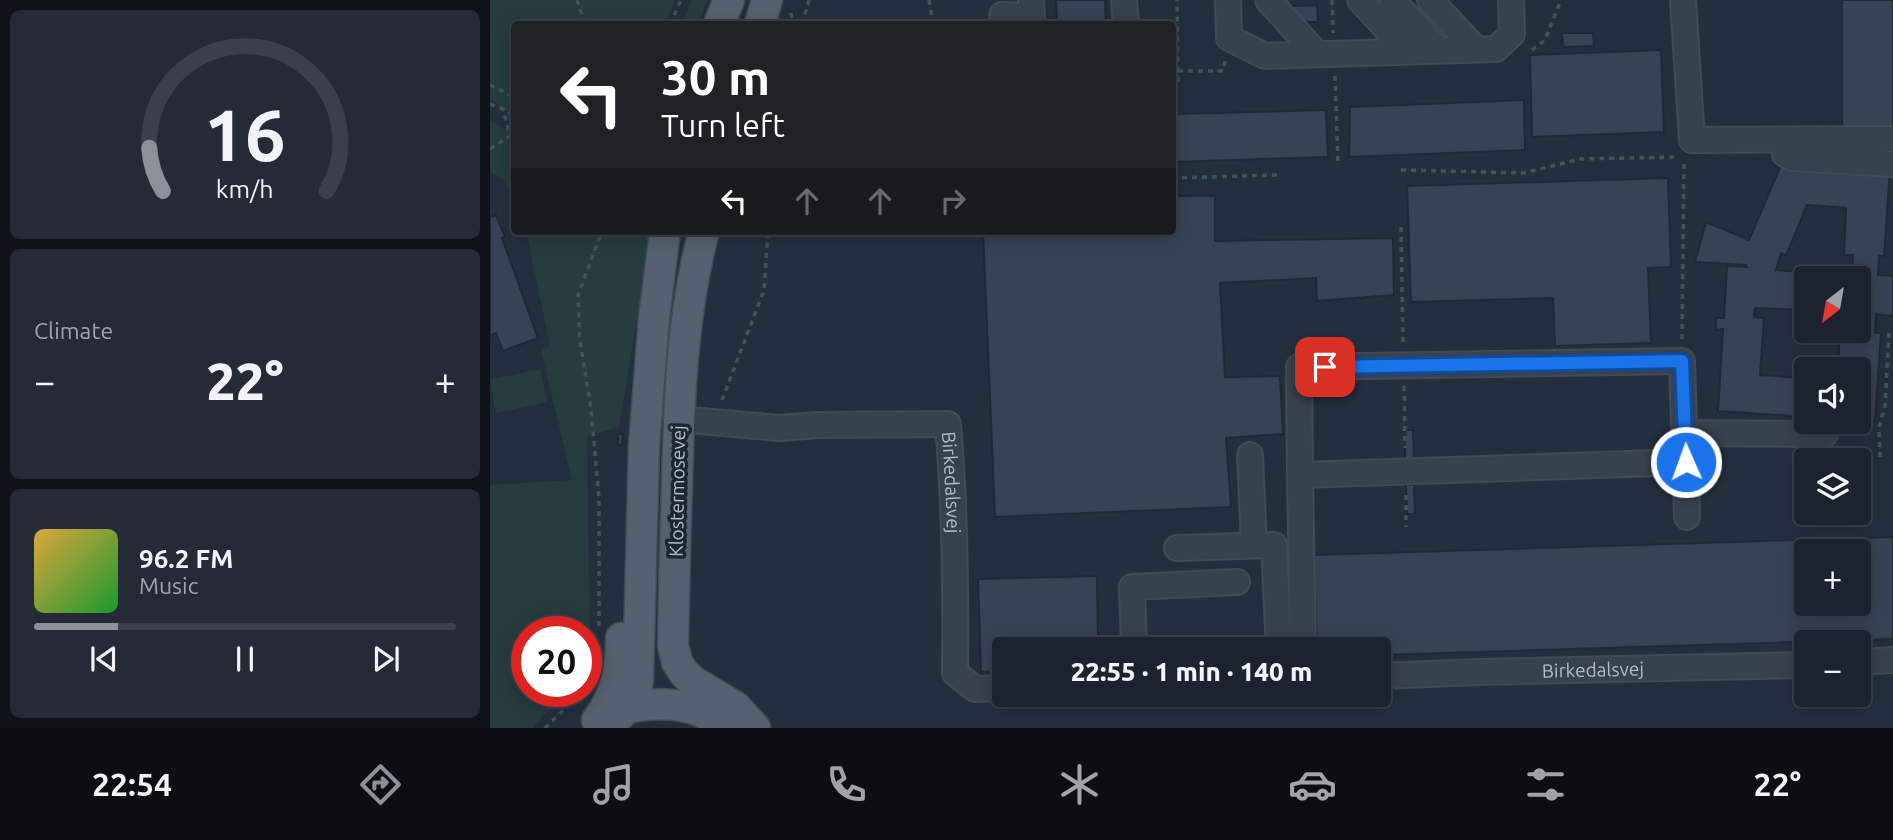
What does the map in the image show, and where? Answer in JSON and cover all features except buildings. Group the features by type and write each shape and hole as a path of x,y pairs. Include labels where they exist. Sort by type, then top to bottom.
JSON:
{"main road":[{"path":"720,21 729,0"},
{"path":"761,21 767,0"},
{"name":"Klostermosevej","path":"630,707 636,691 640,658 644,446 654,318 664,235"},
{"name":"Klostermosevej","path":"703,235 685,343 678,419 673,645 677,662 684,673 736,707 745,725"},
{"path":"595,725 613,694 621,658 623,589 630,507 644,446"},
{"path":"595,725 630,707 660,704 686,707 745,725"}],"street":[{"path":"1003,21 1002,15 1032,16 1031,0"},
{"path":"1124,0 1126,21"},
{"path":"1228,0 1229,38 1265,56 1496,49 1512,34 1511,0"},
{"path":"1268,0 1326,54"},
{"path":"1360,0 1407,51"},
{"path":"1392,0 1438,50"},
{"path":"1430,0 1476,49"},
{"path":"1683,0 1692,140 1893,139"},
{"path":"1785,139 1785,153 1792,158 1893,164"},
{"path":"1303,637 1299,367 1682,361 1687,517"},
{"name":"Birkedalsvej","path":"678,419 779,428 948,424 953,490 955,673 975,689 992,688"},
{"path":"1685,433 1794,434"},
{"path":"1250,455 1254,545"},
{"path":"1300,475 1686,462"},
{"path":"1177,548 1274,545 1278,637"},
{"path":"1134,637 1132,587 1237,582"},
{"path":"1871,661 1893,660"},
{"name":"Birkedalsvej","path":"1391,676 1794,665"}],"path":[{"path":"577,0 584,21"},
{"path":"671,21 681,0"},
{"path":"803,21 809,0"},
{"path":"929,0 932,21"},
{"path":"1176,85 1177,0"},
{"path":"1332,0 1326,54 1338,163"},
{"path":"1532,50 1545,40 1561,0"},
{"path":"1178,71 1223,71 1229,38"},
{"path":"490,85 511,96"},
{"path":"490,104 511,114"},
{"path":"490,149 510,136 503,109"},
{"path":"1401,170 1524,173 1580,159 1684,157 1682,361"},
{"path":"1176,178 1277,175"},
{"path":"599,616 599,498 591,409 580,341 578,295 600,235"},
{"path":"1880,457 1879,428 1885,406 1889,331 1893,331"},
{"path":"545,728 567,707"}],"green space":[{"path":"490,0 675,0 667,21 511,21 511,114 490,98"},
{"path":"692,0 707,0 700,21 683,21"},
{"path":"490,120 511,134 511,192 502,178 490,172"},
{"path":"527,235 651,235 619,427 587,436 589,616 511,616 511,707 552,707 533,728 490,728 490,485 572,480 541,350 550,346"},
{"path":"540,369 547,402 496,413 490,380"}],"route":[{"path":"1325,367 1682,361 1686,462"}]}
